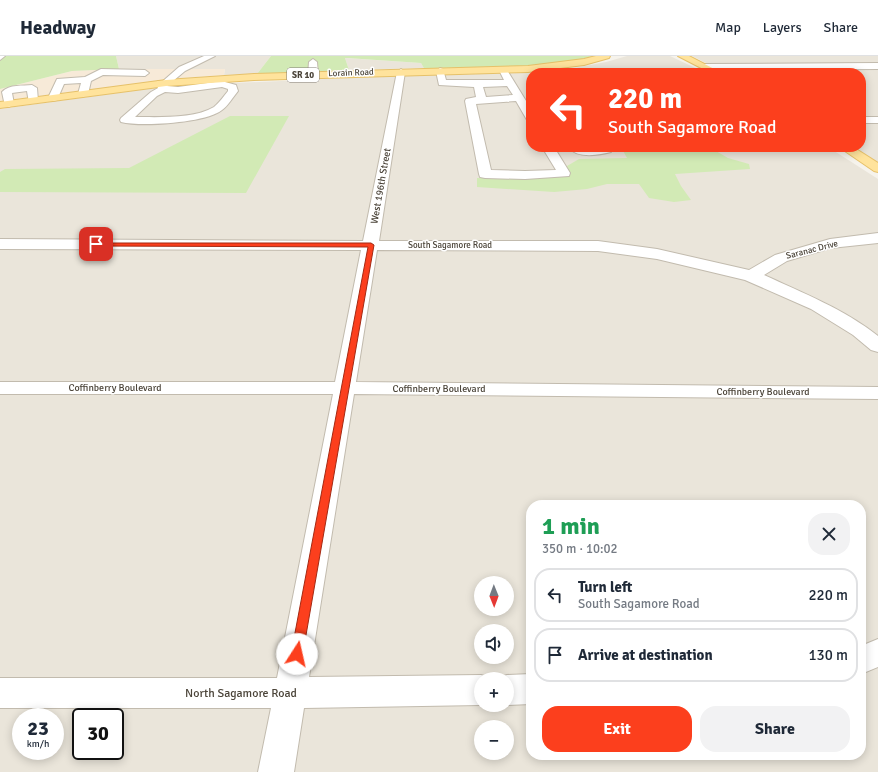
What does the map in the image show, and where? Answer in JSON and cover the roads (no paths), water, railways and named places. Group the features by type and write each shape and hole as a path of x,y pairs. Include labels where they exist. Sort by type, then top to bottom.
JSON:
{"main road":[{"name":"Lorain Road","path":"533,68 584,62 606,56"},
{"path":"682,56 705,67"},
{"name":"Lorain Road","path":"219,81 313,75 526,68"},
{"path":"5,104 163,85"},
{"path":"853,152 878,168"}],"street":[{"path":"163,85 178,90 219,81 233,87 232,91 219,108 206,115 167,120 125,120 154,94 163,85 182,68 211,56"},
{"path":"186,58 201,59"},
{"path":"312,62 313,75"},
{"path":"696,63 788,62 810,66"},
{"path":"789,66 793,68"},
{"path":"705,67 878,66"},
{"path":"503,70 526,110"},
{"path":"440,71 442,83 511,84"},
{"path":"53,98 60,81 87,80 101,72 145,73 130,88"},
{"name":"West 196th Street","path":"276,772 401,72"},
{"path":"97,92 98,88 118,73"},
{"path":"83,94 87,80"},
{"path":"478,84 482,100"},
{"path":"5,104 7,92 10,90 32,88 33,101"},
{"path":"519,98 470,101 485,174 525,175 564,173 551,152"},
{"path":"0,116 22,102"},
{"path":"866,120 878,120"},
{"name":"Saranac Drive","path":"752,276 781,258 830,244 878,238"},
{"name":"South Sagamore Road","path":"0,244 598,246 657,254 752,276 817,304 860,331 878,346"},
{"name":"Coffinberry Boulevard","path":"0,388 345,388 878,393"},
{"path":"866,658 878,653"},
{"path":"514,690 526,689"},
{"name":"North Sagamore Road","path":"0,693 290,694 474,690"}]}
